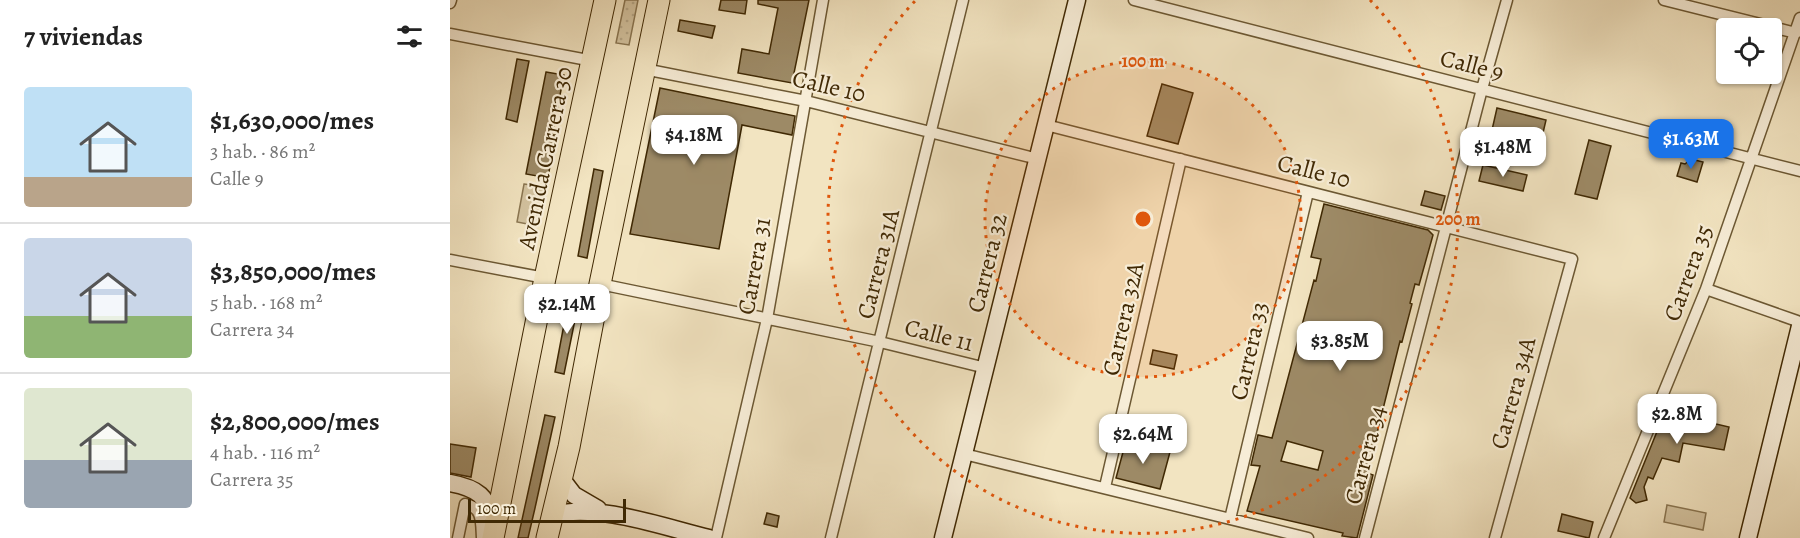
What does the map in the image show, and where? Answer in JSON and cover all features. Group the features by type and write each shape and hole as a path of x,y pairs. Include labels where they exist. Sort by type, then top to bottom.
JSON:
{"highway":[{"name":"Avenida Carrera 30","path":"490,533 605,0"},
{"path":"549,530 658,0"}],"street":[{"name":"Carrera 31","path":"716,538 766,319 823,0"},
{"name":"Carrera 31A","path":"831,538 963,0"},
{"name":"Carrera 32","path":"943,538 1077,0"},
{"name":"Calle 9","path":"1134,0 1800,171"},
{"name":"Carrera 34","path":"1365,538 1507,0"},
{"path":"1664,0 1796,33"},
{"name":"Carrera 35","path":"1604,538 1706,289 1800,18"},
{"path":"450,34 593,61"},
{"name":"Calle 10","path":"644,69 806,101 1038,159"},
{"name":"Calle 10","path":"1046,125 1572,259"},
{"name":"Carrera 32A","path":"1105,487 1181,159"},
{"name":"Carrera 33","path":"1230,519 1308,192"},
{"name":"Carrera 34A","path":"1495,538 1572,259"},
{"path":"450,260 545,278"},
{"name":"Calle 11","path":"600,284 880,342 986,368"},
{"path":"1706,289 1800,324 1748,538"},
{"path":"964,454 1308,538"},
{"path":"561,478 579,499 604,513"},
{"path":"450,483 469,486 479,492 491,511 490,533"},
{"path":"458,538 465,504 473,506 490,533"},
{"path":"549,530 570,510 604,513 709,538"}],"shaded area":[{"path":"625,0 638,0 629,45 616,43"},
{"path":"524,184 546,187 538,226 517,222"},
{"path":"1667,505 1706,513 1703,530 1664,522"}],"building":[{"path":"721,0 747,0 745,14 719,10"},
{"path":"758,0 809,0 792,83 738,73 742,49 769,54 778,8 758,4"},
{"path":"680,20 715,26 712,38 678,31"},
{"path":"517,59 529,61 517,122 506,119"},
{"path":"546,72 564,75 552,135 555,135 548,178 526,174"},
{"path":"1162,84 1193,93 1178,144 1147,136"},
{"path":"660,88 795,116 792,135 742,125 719,249 630,234"},
{"path":"1497,108 1546,120 1542,137 1507,130 1506,133 1492,130"},
{"path":"1589,140 1611,146 1597,199 1575,194"},
{"path":"1691,159 1703,162 1697,182 1677,176 1681,163 1685,164"},
{"path":"1483,165 1527,175 1523,191 1479,181"},
{"path":"594,169 603,171 587,258 578,256"},
{"path":"1425,191 1445,196 1441,210 1421,205"},
{"path":"1324,204 1428,230 1433,235 1419,285 1415,284 1402,342 1400,341 1367,473 1373,475 1357,538 1247,511 1260,466 1251,465 1258,435 1272,438 1314,280 1316,281 1321,259 1311,257","holes":["1287,441 1323,451 1318,470 1281,461"]},
{"path":"569,298 579,300 564,374 555,372"},
{"path":"1153,350 1177,355 1174,369 1150,364"},
{"path":"1665,412 1729,427 1724,450 1683,443 1679,462 1662,458 1653,479 1648,477 1644,487 1647,500 1636,503 1630,498"},
{"path":"545,415 555,417 528,538 518,538"},
{"path":"1126,441 1170,452 1160,489 1116,478"},
{"path":"450,444 476,448 471,477 450,473"},
{"path":"767,513 779,516 777,527 764,524"},
{"path":"1562,514 1593,522 1589,538 1558,531"}]}
